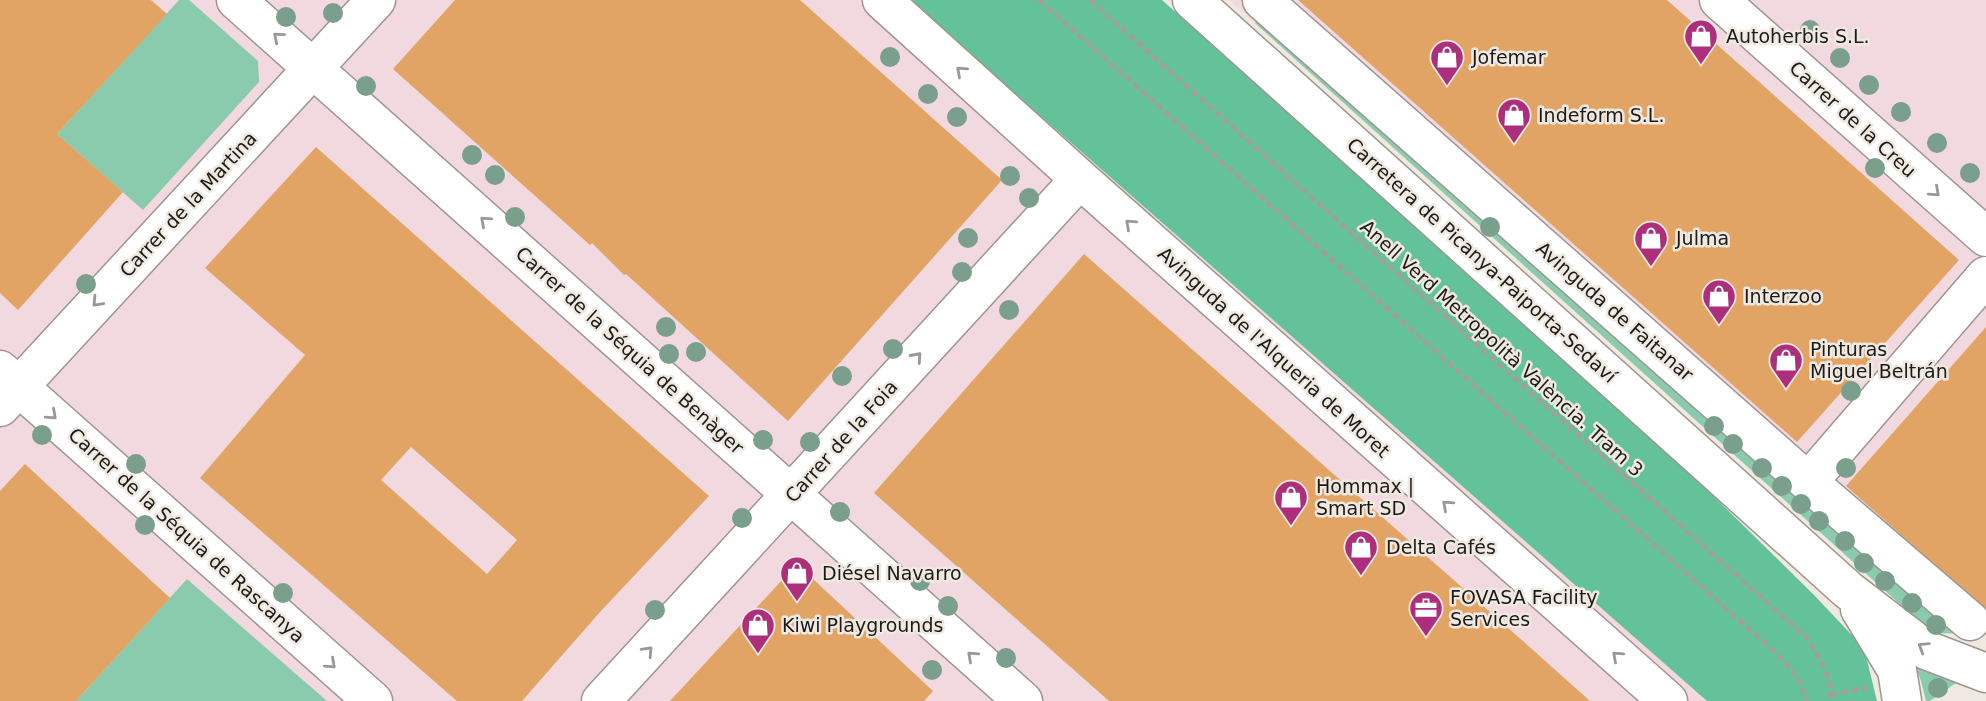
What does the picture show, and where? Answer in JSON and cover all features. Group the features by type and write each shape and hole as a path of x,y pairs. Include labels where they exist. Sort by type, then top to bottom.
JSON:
{"street":[{"name":"Carrer de la Séquia de Benàger","path":"236,0 1023,701"},
{"name":"Carrer de la Martina","path":"6,388 376,0"},
{"name":"Avinguda de l'Alqueria de Moret","path":"883,0 1080,179 1668,701"},
{"name":"Carretera de Picanya-Paiporta-Sedaví","path":"1192,0 1848,590"},
{"name":"Avinguda de Faitanar","path":"1262,0 1808,482 1970,621"},
{"name":"Carrer de la Creu","path":"1719,0 1986,237"},
{"name":"Carrer de la Foia","path":"601,701 1080,179"},
{"path":"1808,482 1986,276"},
{"name":"Carrer de la Séquia de Rascanya","path":"6,388 373,701"},
{"path":"1848,590 1926,650 1986,673"},
{"path":"1848,590 1897,670 1888,693"}],"path":[{"path":"1039,0 1773,650 1797,676 1807,701"},
{"name":"Anell Verd Metropolità València. Tram 3","path":"1090,0 1806,637 1824,664 1831,694"},
{"path":"1830,701 1831,694 1888,693"}],"shaded area":[{"path":"0,0 911,0 1707,701 0,701"},
{"path":"1229,0 1986,0 1986,634 1932,633"}],"green space":[{"path":"179,0 189,0 258,61 259,82 143,210 57,134"},
{"path":"911,0 1162,0 1691,474 1864,648 1877,701 1707,701"},
{"path":"1264,15 1986,627 1986,632 1932,633 1255,23"},
{"path":"187,579 327,701 76,701"},
{"path":"1909,648 1945,678 1956,683 1926,701"}],"building":[{"path":"0,0 151,0 167,14 57,134 123,192 18,310 0,293"},
{"path":"455,0 800,0 1002,180 788,421 624,275 592,243 590,245 393,69"},
{"path":"1298,0 1667,0 1959,260 1797,442"},
{"path":"316,147 709,496 600,612 522,701 457,701 200,478 305,355 205,268","holes":["411,447 517,540 487,574 381,480"]},
{"path":"1084,254 1590,701 1109,701 874,493"},
{"path":"1986,327 1986,610 1846,486"},
{"path":"25,464 170,598 76,701 0,701 0,491"},
{"path":"797,564 933,691 924,701 670,701"}],"place":[{"name":"Autoherbis S.L.","path":"1701,66"},
{"name":"Jofemar","path":"1447,87"},
{"name":"Indeform S.L.","path":"1514,145"},
{"name":"Julma","path":"1651,268"},
{"name":"Interzoo","path":"1719,326"},
{"name":"Pinturas Miguel Beltrán","path":"1786,390"},
{"name":"Hommax | Smart SD","path":"1291,527"},
{"name":"Delta Cafés","path":"1361,577"},
{"name":"Diésel Navarro","path":"797,603"},
{"name":"FOVASA Facility Services","path":"1426,638"},
{"name":"Kiwi Playgrounds","path":"758,655"}]}
